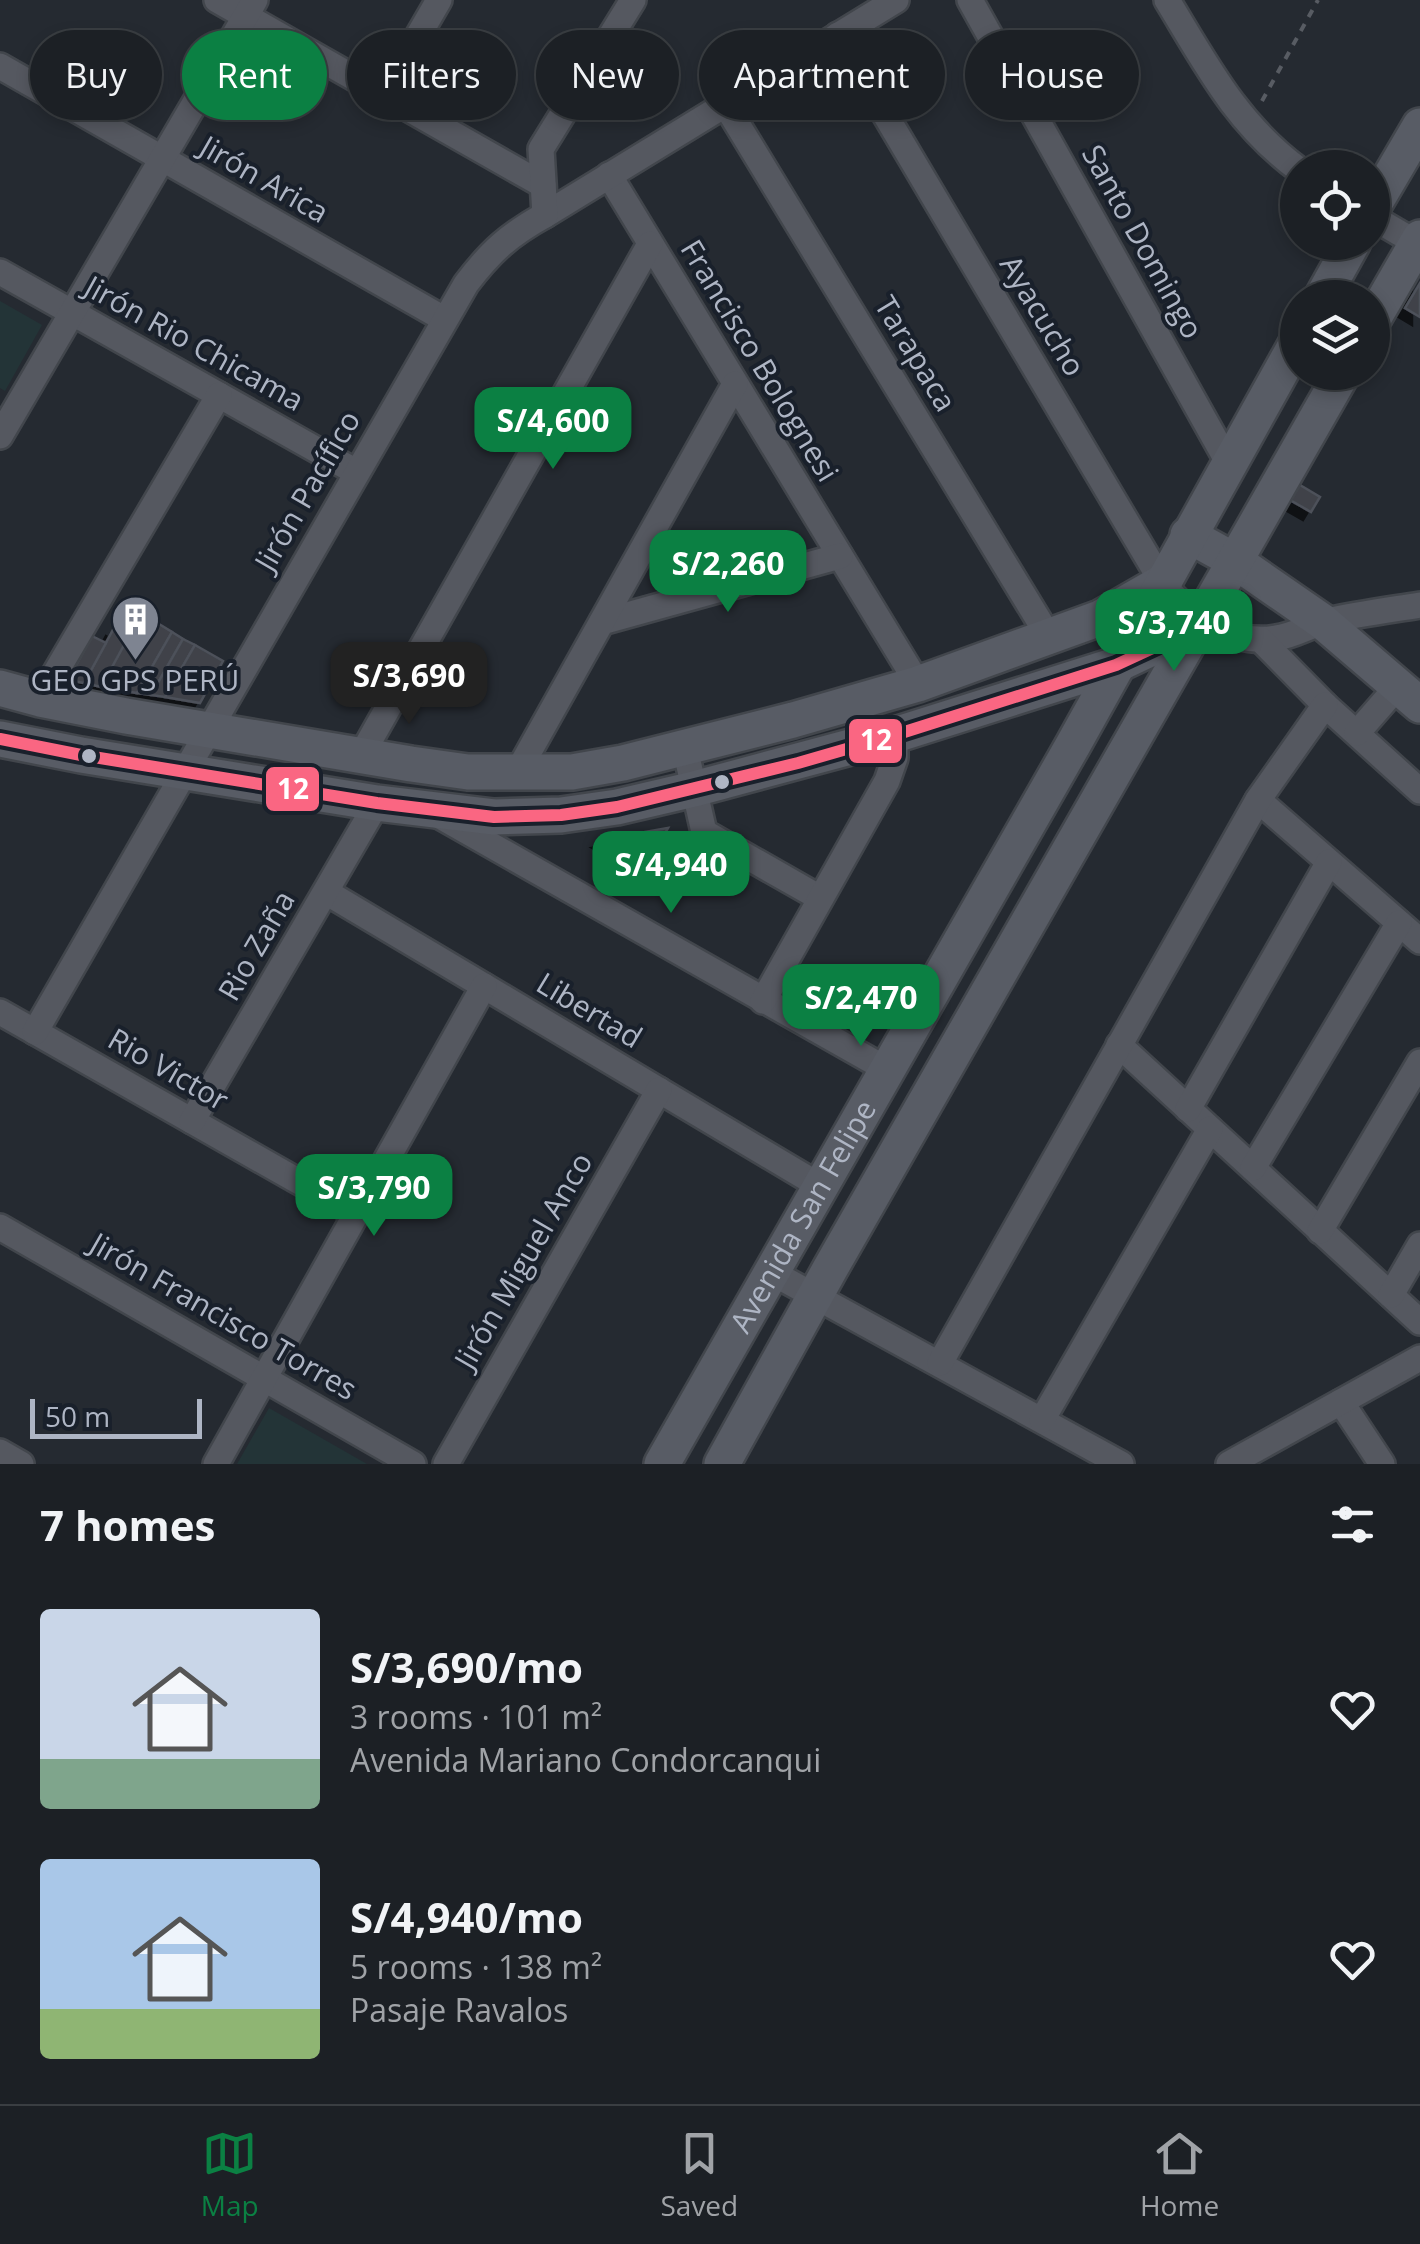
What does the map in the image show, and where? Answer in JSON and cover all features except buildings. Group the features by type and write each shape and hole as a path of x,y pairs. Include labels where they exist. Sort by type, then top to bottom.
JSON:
{"main road":[{"path":"1390,177 1420,126"},
{"path":"1390,291 1419,242"},
{"name":"Avenida San Felipe","path":"662,1464 1073,745 1280,373"},
{"name":"Avenida San Felipe","path":"722,1464 1333,390"},
{"path":"1188,535 1235,561 1324,622 1409,695"},
{"path":"0,688 209,730 468,772 572,772 685,748 918,684 1100,618 1162,582"},
{"path":"0,739 81,756 430,810 494,817 561,815 694,789 895,735 1116,665 1202,621"}],"street":[{"path":"217,0 250,8 347,71"},
{"path":"422,30 440,0"},
{"path":"544,215 541,149 633,0"},
{"name":"Jirón Pacífico","path":"846,30 896,0"},
{"name":"Santo Domingo","path":"970,0 1229,464"},
{"path":"1166,0 1224,93 1248,125 1280,156"},
{"path":"0,436 250,8"},
{"name":"Jirón Arica","path":"0,66 444,319"},
{"path":"428,120 543,185"},
{"name":"Jirón Pacífico","path":"35,1032 466,284 489,254 517,231 699,120"},
{"name":"Tarapaca","path":"735,120 1049,638"},
{"name":"Ayacucho","path":"888,120 1162,582 1182,606 1202,621"},
{"name":"Francisco Bolognesi","path":"608,176 918,684"},
{"path":"1390,227 1419,242"},
{"path":"362,754 650,244"},
{"name":"Jirón Rio Chicama","path":"0,272 356,472"},
{"path":"517,772 735,384"},
{"path":"40,699 219,395"},
{"path":"602,622 840,556"},
{"path":"1202,621 1260,640 1280,638 1324,622 1420,605"},
{"path":"1260,640 1420,790"},
{"path":"1357,733 1409,695"},
{"path":"940,1363 1258,800 1325,704"},
{"path":"764,1001 887,780 895,758 895,735"},
{"path":"685,748 704,832 820,898"},
{"path":"1258,800 1420,941"},
{"name":"Rio Zaña","path":"192,1122 378,802"},
{"path":"430,810 886,1069"},
{"path":"1188,1108 1329,862"},
{"name":"Libertad","path":"326,892 820,1186"},
{"path":"1253,1168 1399,923"},
{"path":"216,1464 484,986"},
{"name":"Rio Victor","path":"0,1012 356,1214"},
{"path":"1119,1045 1420,1322"},
{"path":"1320,1231 1420,1062"},
{"name":"Jirón Miguel Anco","path":"446,1464 660,1090"},
{"path":"1042,1420 1210,1129"},
{"name":"Jirón Francisco Torres","path":"0,1228 413,1464"},
{"path":"1391,1295 1420,1246"},
{"path":"772,1272 1122,1464"},
{"path":"1242,1461 1420,1358"},
{"path":"1341,1402 1382,1464"},
{"path":"0,1452 22,1464"}],"path":[{"path":"1248,125 1318,0"}],"shaded area":[{"path":"0,301 42,325 5,391 0,388"},
{"path":"269,1408 367,1464 237,1464"}],"transit line":[{"name":"12","path":"0,739 377,803 494,817 561,815 617,807 798,763 1116,665 1157,646"}],"place":[{"name":"GEO GPS PERÚ","path":"135,662"}]}
